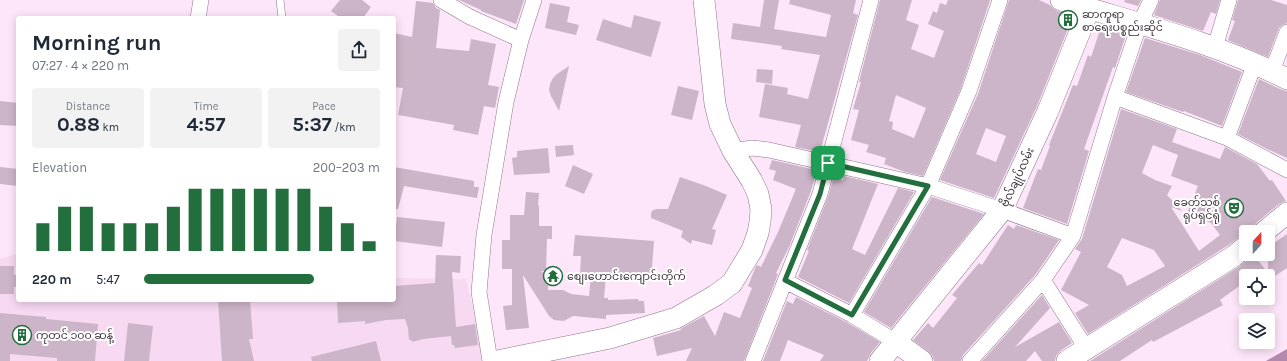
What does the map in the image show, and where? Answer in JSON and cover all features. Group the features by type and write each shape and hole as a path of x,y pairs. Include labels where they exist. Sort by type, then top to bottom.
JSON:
{"street":[{"path":"198,16 201,0"},
{"path":"441,0 470,17 521,40"},
{"path":"490,361 479,292 484,235 506,102 521,40 534,0"},
{"path":"497,361 610,338 676,318 716,296 732,283 752,250 759,228 761,209 758,194 752,181 733,151 720,124 715,104 704,0"},
{"path":"753,361 820,194 871,0"},
{"path":"852,315 928,186 970,91 1000,0"},
{"path":"1061,0 1201,42 1271,71"},
{"path":"970,361 1043,280 1073,236 1115,97 1140,23 1150,0"},
{"path":"1215,47 1229,0"},
{"name":"ဗိုလ်‌ချုပ်‌လမ်း","path":"880,361 1002,210 1048,111 1089,9"},
{"path":"1227,138 1271,71 1287,32"},
{"path":"1115,97 1227,138 1287,170"},
{"path":"733,151 752,148 769,150 928,186 1002,210 1073,236"},
{"path":"1272,225 1287,213"},
{"path":"1067,361 1239,252"},
{"path":"785,280 852,315 896,342 922,361"},
{"path":"1043,280 1086,348"}],"lane":[{"path":"280,0 282,16"}],"shaded area":[{"path":"16,254 16,302 396,302 396,278 466,279 486,361 0,361 0,259"},
{"path":"1287,349 1287,361 1266,361"}],"building":[{"path":"340,0 362,0 371,7 364,16 338,16 331,11"},
{"path":"459,0 524,0 516,24 481,11"},
{"path":"764,0 779,0 774,29 826,37 831,15 789,4 790,0 856,0 853,13 858,15 820,152 795,147 801,125 759,117 765,84 788,88 787,94 808,99 820,55 781,49 782,46 731,39 733,23 760,27"},
{"path":"880,0 912,0 906,20 919,25 911,49 934,58 944,31 928,24 933,11 937,13 940,3 946,5 948,0 990,0 961,88 923,176 905,172 884,164 886,158 866,152 869,145 851,140 859,110 853,109 861,82 859,82","holes":["896,95 926,108 914,138 892,129 893,122 889,121"]},
{"path":"1009,0 1039,0 1050,5 1057,11 1073,16 1037,106 994,198 940,180 978,94","holes":["986,128 1006,136 996,162 976,154"]},
{"path":"1125,0 1141,0 1138,6 1124,2"},
{"path":"1160,0 1220,0 1216,14 1211,12 1203,31 1154,15"},
{"path":"1238,0 1271,0 1287,5 1287,23 1279,28 1268,57 1228,40 1235,21 1232,20"},
{"path":"416,1 433,3 436,8 440,10 436,48 469,51 471,39 496,44 488,85 499,87 495,108 484,106 478,135 453,130 454,125 398,115 403,88 396,87 396,33 412,37"},
{"path":"550,3 570,7 567,22 579,25 576,35 545,28"},
{"path":"634,15 661,22 651,57 596,40 603,19 631,28"},
{"path":"1100,24 1127,32 1084,149 1089,151 1067,224 1023,208 1038,169 1041,170 1050,146 1049,145 1073,85 1077,86 1088,55 1091,57 1099,33 1097,33"},
{"path":"1145,38 1200,55 1242,72 1222,126 1184,111 1183,112 1126,92"},
{"path":"569,66 559,111 549,90 550,84 557,74"},
{"path":"757,69 773,70 772,84 756,82"},
{"path":"1259,79 1287,91 1287,158 1238,134"},
{"path":"678,86 699,91 692,120 671,115"},
{"path":"0,101 16,103 16,126 0,125"},
{"path":"1121,109 1177,129 1172,142 1220,159 1225,147 1257,164 1270,181 1272,180 1286,201 1279,204 1255,225 1239,225 1239,237 1227,246 1088,334 1075,313 1089,305 1061,290 1081,252 1075,249 1082,239","holes":["1153,145 1178,155 1171,176 1198,186 1187,213 1211,223 1220,235 1199,251 1171,207 1182,211 1167,195 1172,186 1155,180 1142,173","1122,238 1154,250 1165,266 1127,286 1122,275 1107,267"]},
{"path":"573,145 574,155 556,157 555,146"},
{"path":"548,148 550,173 514,175 512,158 517,157 517,151"},
{"path":"772,160 816,170 816,173 811,191 789,247 776,273 778,274 744,361 686,361 692,348 657,356 653,338 681,330 680,329 704,316 715,336 724,312 740,318 752,288 748,286 756,266 761,267 796,189 773,180 776,171 769,169"},
{"path":"573,165 593,174 584,194 565,186"},
{"path":"0,167 16,169 16,186 0,184"},
{"path":"396,167 474,181 474,187 479,187 477,198 404,186 398,209 396,209"},
{"path":"834,176 843,180 844,176 878,184 852,249 865,255 898,188 914,192 849,303 798,277 809,251 807,250 828,197"},
{"path":"680,177 727,195 712,229 716,230 712,245 692,240 691,244 681,237 683,231 651,218 651,213 653,210 668,209"},
{"path":"526,192 539,193 539,226 552,226 552,239 547,239 546,271 541,271 549,277 548,290 563,290 571,294 589,296 591,275 580,274 581,256 573,256 575,235 654,241 651,280 606,276 604,298 608,298 608,300 638,299 639,301 644,301 645,313 606,315 606,319 573,316 564,321 554,320 549,316 523,275 529,328 506,330 503,306 512,305 512,269 502,269 502,240 510,240 510,215 524,215"},
{"path":"932,197 984,214 891,328 864,312"},
{"path":"397,217 445,222 442,247 396,241"},
{"path":"1008,225 1014,229 1016,225 1059,240 1036,274 963,355 961,361 934,361 933,356 929,352 913,340 928,323 933,328 957,298 952,295 979,263 982,265"},
{"path":"1287,234 1287,268 1275,276 1275,269 1268,269 1268,261 1275,261 1275,242"},
{"path":"436,255 461,256 460,273 452,272 456,327 475,324 478,345 455,348 454,345 452,345 451,336 423,339 412,342 409,340 408,328 405,319 386,320 365,324 365,321 338,323 337,302 396,302 396,286 435,283"},
{"path":"1246,261 1259,261 1265,269 1239,269 1239,286 1220,300 1223,305 1153,342 1152,340 1120,361 1090,361"},
{"path":"0,266 14,266 16,287 14,287 14,294 0,294"},
{"path":"1042,295 1050,308 1015,347 1059,322 1072,343 1060,351 1056,356 1055,361 1042,361 1035,351 1026,361 982,361"},
{"path":"796,297 848,323 880,342 871,353 867,361 820,361 824,355 788,340 780,361 763,361 787,301 793,304"},
{"path":"218,302 250,302 253,339 249,339 254,361 222,361"},
{"name":"ကုတင် ၁၀၀ ဆန့်","path":"0,313 98,324 95,361 57,361 57,358 10,354 10,361 0,361"},
{"path":"128,323 153,326 149,361 124,361"},
{"path":"376,341 381,361 312,361 311,357"}],"place":[{"name":"ဆာကူရာ စာရေးပစ္စည်းဆိုင်","path":"1068,20"},
{"name":"ခေတ်သစ် ရုပ်‌ရှင်ရုံ","path":"1234,208"},
{"name":"စျေးဟောင်းကျောင်းတိုက်","path":"553,276"},
{"name":"ကုတင် ၁၀၀ ဆန့်","path":"22,335"}],"route":[{"path":"828,163 928,186 852,315 785,280 820,194 828,163"}]}
